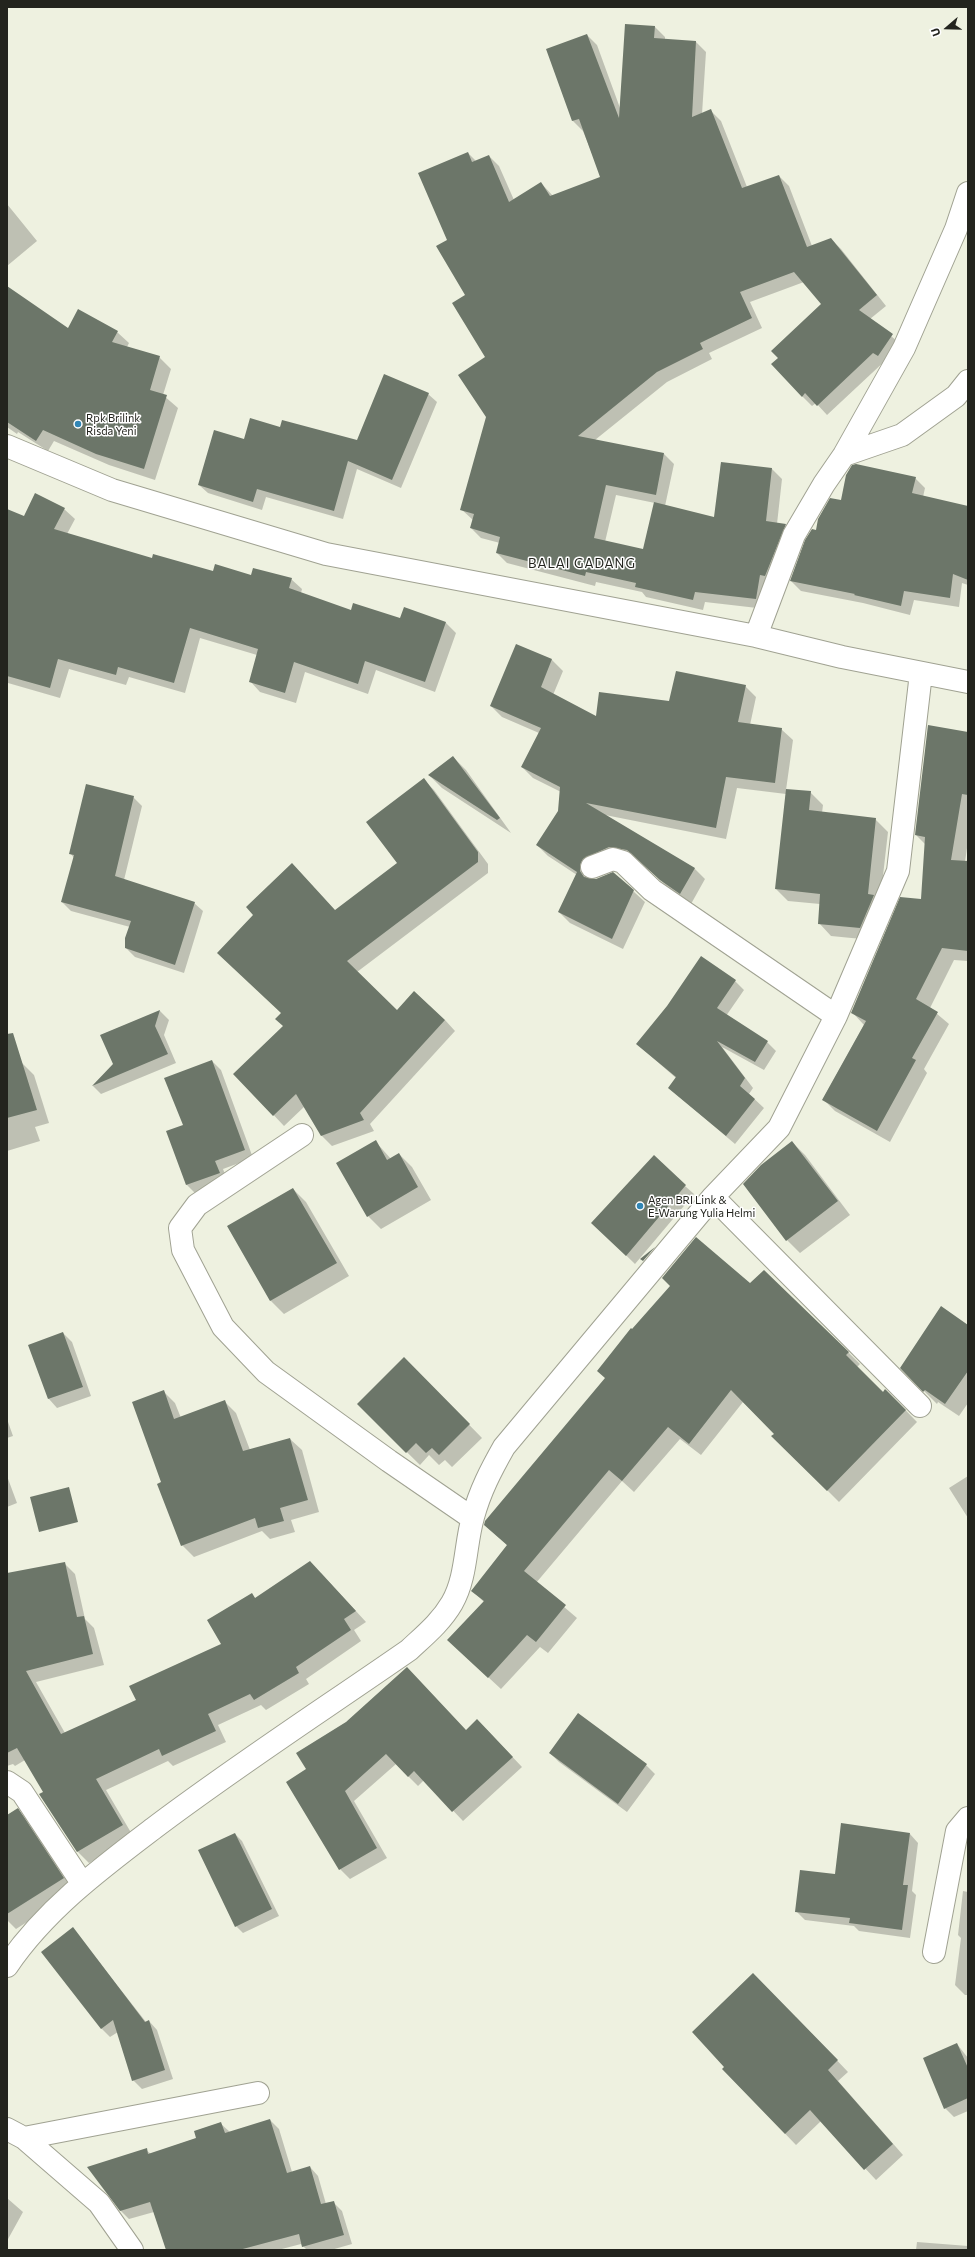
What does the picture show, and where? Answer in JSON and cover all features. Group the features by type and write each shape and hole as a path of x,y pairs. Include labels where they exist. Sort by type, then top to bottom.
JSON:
{"street":[{"path":"756,636 794,535 824,484 844,455 904,348 956,229 968,193"},
{"path":"844,455 902,435 956,396 968,381"},
{"path":"7,446 112,490 326,554 756,636 842,657 968,682"},
{"path":"7,1966 19,1948 82,1882 184,1805 409,1650 438,1623 453,1602 466,1558 472,1518 484,1483 504,1447 713,1197 779,1128 836,1016 898,871 921,673"},
{"path":"592,867 613,859 623,862 652,890 836,1016"},
{"path":"302,1135 197,1205 180,1228 184,1250 223,1327 266,1372 389,1461 472,1518"},
{"path":"713,1197 920,1406"},
{"path":"7,1782 22,1792 82,1882"},
{"path":"934,1952 957,1831 968,1818"},
{"path":"15,2133 258,2093"},
{"path":"15,2133 99,2203 132,2250"}],"building":[{"path":"625,24 655,26 654,38 696,41 692,117 711,109 742,188 779,175 807,247 831,238 877,295 859,310 893,334 878,356 873,353 817,406 805,393 802,397 771,364 778,358 771,351 821,304 794,272 740,292 752,318 700,343 703,349 657,372 578,436 664,453 656,495 606,485 594,538 643,549 654,502 714,517 721,462 772,468 766,521 786,524 765,576 760,575 756,599 695,592 693,600 635,587 636,583 586,572 585,576 496,553 500,537 470,528 474,514 460,510 486,417 458,375 485,357 452,303 465,295 436,246 447,240 418,173 468,152 472,162 489,155 509,202 541,182 550,196 600,177 579,119 572,121 546,49 587,34 619,118"},
{"path":"7,286 68,328 78,309 118,331 112,342 160,356 150,390 167,395 144,469 96,454 43,430 36,441 7,422"},
{"path":"384,374 429,393 392,480 348,461 334,511 257,489 253,502 198,485 214,430 244,439 250,418 280,427 282,420 357,440"},
{"path":"856,464 916,477 912,493 968,506 968,580 953,574 950,598 904,591 901,606 854,595 855,594 790,581 805,540 812,529 816,530 818,519 830,498 841,500 846,475 852,465"},
{"path":"35,493 65,508 54,529 152,558 153,554 213,571 215,564 251,575 253,568 292,578 289,588 351,610 353,603 400,618 404,607 446,622 425,682 365,661 358,684 294,662 285,693 249,682 258,649 190,628 174,683 118,667 116,675 58,659 50,688 7,676 7,509 24,516"},
{"path":"516,644 552,659 541,687 596,716 599,692 669,701 676,671 746,685 738,722 782,728 775,783 726,777 716,828 586,803 695,868 680,894 660,880 627,850 609,847 583,859 580,865 580,871 584,877 596,879 613,872 634,890 612,939 558,912 577,872 536,845 558,811 560,787 521,767 541,728 490,706"},
{"path":"928,725 968,732 968,795 962,794 951,860 968,861 968,951 942,948 916,999 938,1012 912,1058 916,1060 877,1131 822,1100 866,1021 851,1013 900,897 921,899 925,837 915,835"},
{"path":"453,756 500,818 497,820 428,775"},
{"path":"424,778 478,852 478,862 347,961 397,1010 414,991 445,1020 360,1113 364,1120 321,1136 296,1094 273,1116 233,1074 283,1026 275,1019 281,1013 217,953 253,915 246,907 292,863 335,910 397,863 366,822"},
{"path":"86,784 134,796 115,876 195,902 175,965 125,948 125,938 131,921 61,902 74,855 69,854"},
{"path":"786,789 811,791 809,810 876,818 868,894 874,895 860,928 818,924 820,894 775,889"},
{"path":"701,956 736,980 717,1008 768,1041 755,1062 717,1041 745,1078 740,1086 755,1099 726,1136 668,1088 676,1077 636,1044 667,1006"},
{"path":"160,1010 155,1026 168,1054 92,1086 113,1064 100,1035"},
{"path":"13,1033 37,1110 7,1118 7,1034"},
{"path":"212,1060 245,1150 215,1161 220,1173 186,1185 166,1131 183,1125 164,1078"},
{"path":"376,1140 387,1160 399,1153 418,1187 367,1217 336,1163"},
{"path":"792,1141 838,1201 786,1241 743,1184 761,1165"},
{"name":"Agen BRI Link & E-Warung Yulia Helmi","path":"654,1155 686,1185 626,1256 591,1223"},
{"path":"293,1188 337,1263 270,1301 227,1226"},
{"path":"696,1237 750,1283 764,1270 849,1352 846,1355 883,1392 885,1389 906,1410 827,1491 771,1436 774,1434 731,1390 689,1444 668,1427 622,1481 609,1470 524,1571 566,1605 536,1642 527,1635 488,1678 447,1640 484,1601 471,1591 507,1545 484,1525 485,1521 605,1378 597,1371 631,1328 632,1329 670,1286 662,1278"},
{"path":"655,1247 643,1261 640,1259"},
{"path":"941,1306 968,1325 968,1371 945,1404 925,1390 923,1392 900,1368"},
{"path":"63,1332 83,1387 48,1399 28,1345"},
{"path":"404,1357 470,1424 439,1455 432,1448 426,1453 416,1443 406,1453 357,1404"},
{"path":"164,1390 174,1419 225,1400 243,1451 290,1438 308,1500 280,1508 284,1521 258,1528 255,1518 181,1546 157,1484 161,1482 132,1402"},
{"path":"69,1487 78,1522 39,1532 30,1497"},
{"path":"310,1561 356,1611 344,1619 351,1630 296,1667 299,1673 254,1700 250,1694 208,1714 216,1731 162,1756 159,1749 96,1779 123,1825 77,1852 39,1794 43,1792 17,1748 7,1753 7,1573 65,1562 77,1617 84,1616 93,1654 26,1671 61,1734 136,1700 129,1686 221,1644 207,1620 252,1593 255,1598"},
{"path":"407,1667 466,1730 477,1719 513,1757 452,1812 414,1771 408,1777 386,1754 345,1791 377,1848 339,1870 286,1782 306,1769 296,1753 346,1722"},
{"path":"578,1713 647,1764 618,1804 549,1753"},
{"path":"18,1808 64,1878 7,1914 7,1815"},
{"path":"841,1823 910,1833 903,1885 908,1885 902,1930 849,1923 850,1918 795,1912 800,1870 835,1874"},
{"path":"235,1833 272,1909 235,1927 198,1850"},
{"path":"73,1927 145,2022 149,2020 165,2070 132,2081 113,2020 101,2029 41,1952"},
{"path":"753,1973 838,2060 828,2070 893,2144 864,2170 810,2110 785,2134 722,2069 724,2067 692,2032"},
{"path":"957,2043 968,2068 968,2098 944,2109 923,2058"},
{"path":"270,2119 287,2173 310,2166 321,2204 334,2201 344,2235 302,2247 299,2234 239,2250 166,2250 150,2202 120,2211 87,2167 147,2148 148,2154 196,2138 194,2131 221,2122 225,2133"}],"place":[{"name":"Rpk Brilink Risda Yeni","path":"78,424"},
{"name":"Agen BRI Link & E-Warung Yulia Helmi","path":"640,1206"}],"district":[{"name":"BALAI GADANG","path":"582,564"}]}
